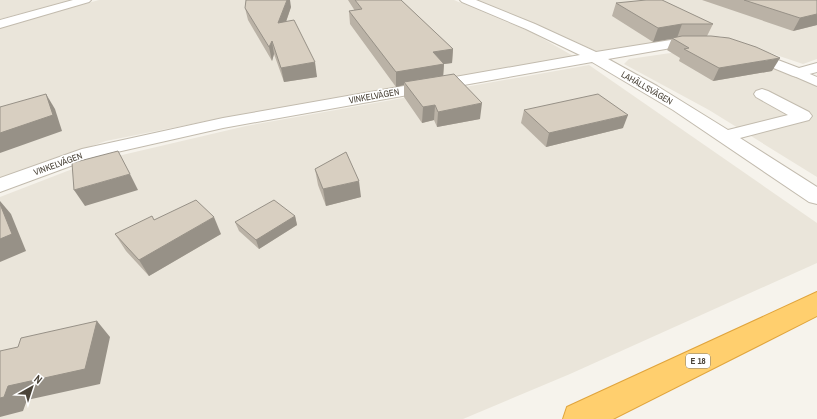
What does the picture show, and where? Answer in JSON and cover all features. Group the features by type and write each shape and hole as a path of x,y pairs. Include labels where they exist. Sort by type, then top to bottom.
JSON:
{"highway":[{"name":"E 18","path":"579,419 817,303"}],"street":[{"path":"0,24 85,0"},
{"name":"LAHÄLLSVÄGEN","path":"466,0 545,33 594,57 695,115 817,197"},
{"name":"VINKELVÄGEN","path":"0,185 89,153 216,124 677,43 711,44"},
{"path":"734,48 798,73 817,66"},
{"path":"725,136 803,116 762,94"}],"lane":[{"path":"798,73 817,82"}],"shaded area":[{"path":"0,0 72,0 0,19"},
{"path":"99,0 454,0 533,33 575,57 217,119 106,141 0,179 0,27"},
{"path":"477,0 817,0 817,59 803,64 720,36 598,52"},
{"path":"719,46 817,78 817,177 709,110 624,64 629,59"},
{"path":"589,65 817,223 817,263 570,374 463,419 0,419 0,197 88,163 246,126"}],"building":[{"path":"246,0 287,0 278,23 294,20 315,62 281,68 272,41 269,47 245,8"},
{"path":"355,0 401,0 453,49 433,52 444,64 396,72 349,11 362,9"},
{"path":"662,0 713,24 682,24 658,28 616,3"},
{"path":"744,0 817,0 817,14 800,18"},
{"path":"682,36 711,36 729,38 756,47 780,58 719,68 684,49 689,48 672,38"},
{"path":"454,74 482,103 438,112 435,105 423,107 404,82"},
{"path":"46,94 53,115 0,133 0,107"},
{"path":"598,94 628,115 549,133 524,110"},
{"path":"118,151 130,174 74,190 72,163"},
{"path":"346,152 359,181 323,189 315,169"},
{"path":"196,200 214,217 139,260 115,234 152,216 154,220"},
{"path":"274,200 295,216 256,240 235,222"},
{"path":"0,204 12,234 0,239"},
{"path":"97,321 85,369 8,386 4,397 0,398 0,351 18,347 21,338"}]}
